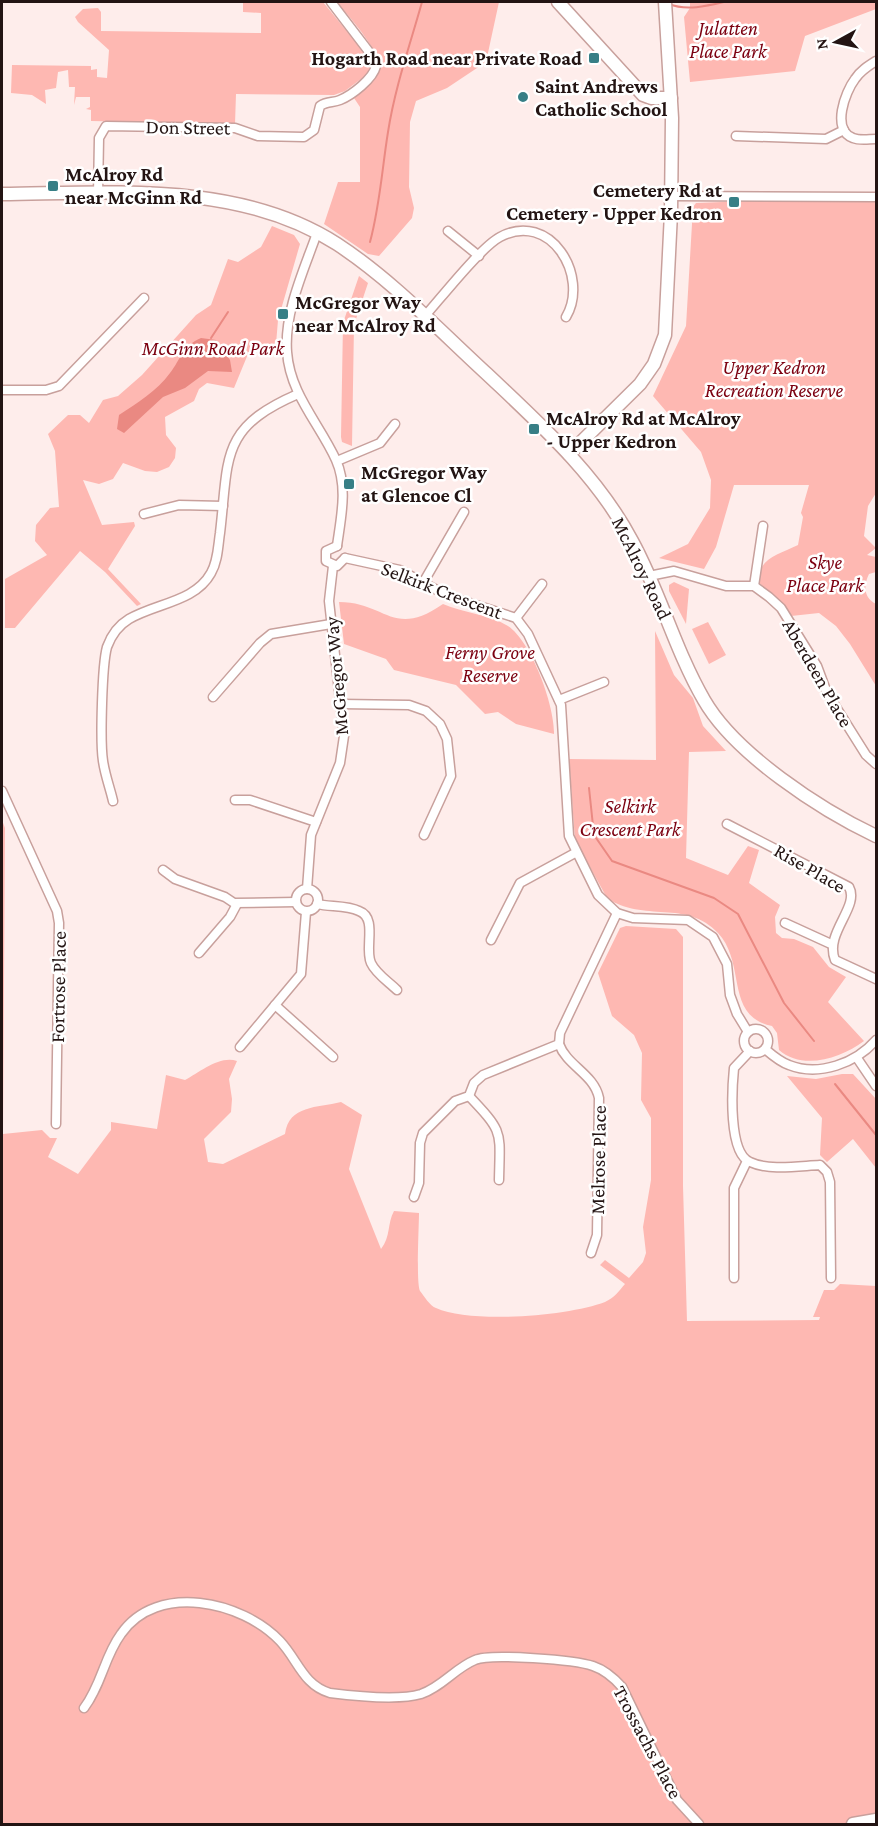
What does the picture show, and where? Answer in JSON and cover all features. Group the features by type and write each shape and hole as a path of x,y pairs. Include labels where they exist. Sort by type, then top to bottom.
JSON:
{"street":[{"name":"Don Street","path":"98,194 99,138 106,126 235,128 258,136 304,136 314,130 320,105 340,100 349,94 372,76 376,63 331,2"},
{"path":"558,2 643,95 651,98 671,98"},
{"path":"569,454 640,384 654,364 667,325 672,196 671,98 665,2"},
{"path":"876,61 860,73 848,90 842,113 844,130 854,138 876,139"},
{"path":"736,136 827,139 844,130"},
{"name":"McAlroy Road","path":"2,194 98,194 212,199 282,217 317,233 370,268 569,454 618,517 649,576 704,700 735,740 828,810 876,836"},
{"path":"672,196 876,196"},
{"path":"448,231 479,256"},
{"path":"424,317 493,241 509,233 527,231 550,239 563,253 570,271 571,304 566,317"},
{"path":"317,233 292,306 287,332 288,360 298,394 337,461 344,499 337,546"},
{"path":"2,390 46,390 59,386 144,298"},
{"path":"113,801 103,757 105,660 109,644 116,632 129,619 189,594 207,579 215,563 229,458 240,432 251,420 298,394"},
{"path":"337,461 380,443 395,424"},
{"path":"144,514 179,505 223,506"},
{"path":"423,583 464,512"},
{"path":"649,576 674,571 726,586 754,586 763,526"},
{"path":"331,546 337,546 344,550 345,558 341,564 333,566 326,561 325,553 331,546"},
{"name":"Selkirk Crescent","path":"345,558 400,570 448,596 516,618 528,634 559,699 562,711 569,831 575,853 602,900 616,913"},
{"name":"McGregor Way","path":"307,889 310,842 340,763 344,736 331,624 329,592 333,566"},
{"path":"516,618 542,584"},
{"name":"Aberdeen Place","path":"754,586 781,608 817,666 827,693 866,754 876,764"},
{"path":"213,698 260,643 271,634 331,624"},
{"path":"559,699 604,682"},
{"path":"341,704 409,705 426,711 444,731 448,748 450,780 424,836"},
{"name":"Fortrose Place","path":"2,791 57,911 59,923 56,1124"},
{"path":"235,800 250,800 316,822"},
{"name":"Rise Place","path":"727,824 849,886 851,897 831,944"},
{"path":"491,940 520,883 575,853"},
{"path":"163,870 175,879 225,897 237,904 296,903"},
{"path":"307,889 317,896 317,904 313,910 306,912 298,908 296,903 298,893 307,889"},
{"path":"199,953 230,917 237,904"},
{"path":"317,904 359,910 364,914 369,925 370,960 376,970 397,990"},
{"path":"240,1047 303,969 306,912"},
{"path":"414,1197 419,1183 420,1143 423,1133 455,1101 469,1096 474,1083 486,1073 559,1044 560,1034 616,913 633,918 688,920 713,937 727,964 730,995 737,1014 748,1032"},
{"path":"784,923 831,944 835,960 876,979"},
{"path":"275,1005 333,1056"},
{"path":"760,1029 766,1034 768,1042 765,1049 758,1053 750,1051 744,1042 748,1032 760,1029"},
{"path":"765,1049 787,1065 800,1068 832,1067 857,1058 876,1040"},
{"name":"Melrose Place","path":"559,1044 562,1051 595,1086 599,1098 597,1235 591,1253"},
{"path":"750,1051 734,1068 734,1127 739,1149 747,1161 764,1166 820,1165 827,1172 830,1182 831,1278"},
{"path":"857,1058 876,1086"},
{"path":"469,1096 495,1123 499,1131 499,1180"},
{"path":"734,1278 734,1188 747,1161"},
{"name":"Trossachs Place","path":"84,1708 95,1693 121,1633 149,1611 172,1602 197,1603 254,1620 282,1642 306,1678 321,1691 330,1694 403,1696 420,1694 434,1688 464,1665 484,1656 577,1662 593,1666 611,1675 631,1702 677,1800 699,1824"},
{"path":"853,1824 876,1820"}],"green space":[{"path":"243,2 323,2 371,61 369,73 345,91 334,95 236,94 235,124 91,121 91,110 86,109 90,107 90,97 76,97 74,105 75,87 69,87 68,70 58,72 56,88 45,90 46,104 32,95 11,93 12,65 91,66 91,70 97,69 97,77 107,78 109,50 78,22 75,17 83,9 98,8 101,12 101,31 261,33 261,13 243,12"},
{"path":"337,2 499,2 486,62 447,88 416,101 410,122 409,187 414,208 412,218 379,256 368,254 324,224 338,182 360,182 360,107 352,95 373,80 378,74 379,67 372,47"},
{"name":"Julatten Place Park","path":"690,2 876,2 876,9 805,36 795,71 690,82 684,17 690,8"},
{"name":"Upper Kedron Recreation Reserve","path":"876,201 876,493 868,506 864,536 876,548 867,555 876,557 876,572 869,574 865,587 867,595 876,604 876,686 836,626 819,613 791,616 779,600 758,582 759,574 766,562 798,545 803,517 801,513 809,485 734,485 716,547 704,569 659,558 688,544 710,508 711,480 701,452 653,396 686,326 693,207 696,203"},
{"name":"McGinn Road Park","path":"272,226 294,235 300,244 278,320 276,344 248,354 234,388 207,383 199,389 194,401 165,417 166,435 176,448 175,458 169,467 157,472 145,471 123,463 113,479 99,484 83,480 102,525 134,522 135,526 108,569 141,604 137,606 105,572 80,551 15,628 5,628 5,579 47,555 35,541 36,525 50,508 59,507 55,451 48,434 68,415 80,415 89,423 103,400 118,396 142,375 196,315 211,305 228,259 238,262 261,247"},
{"path":"359,276 368,283 354,325 352,446 342,442 341,437 343,323"},
{"path":"674,582 689,589 686,624 669,591 669,585"},
{"name":"Ferny Grove Reserve","path":"339,602 368,607 401,619 426,614 443,604 493,619 508,626 525,646 540,676 551,708 554,734 516,724 498,712 485,714 456,685 394,670 386,659 344,644"},
{"path":"708,622 726,655 709,664 692,629"},
{"name":"Selkirk Crescent Park","path":"655,631 674,675 693,698 703,726 726,751 689,752 686,858 728,875 748,846 759,850 749,883 780,905 775,917 776,933 782,938 794,939 813,947 829,967 846,977 828,1002 864,1041 844,1053 810,1061 799,1060 779,1050 777,1033 772,1026 757,1020 747,1012 741,1000 727,945 718,933 706,923 693,917 635,909 607,898 575,840 569,759 656,760"},
{"path":"2,820 5,828 3,1134 42,1130 50,1138 57,1138 48,1157 78,1174 111,1130 111,1122 157,1129 166,1075 185,1080 210,1065 224,1060 237,1061 229,1079 231,1112 204,1139 208,1162 223,1164 285,1134 292,1118 306,1109 341,1102 362,1115 349,1169 381,1249 394,1211 419,1213 420,1291 434,1307 452,1313 472,1316 520,1316 589,1307 605,1302 625,1284 600,1265 605,1260 629,1278 643,1262 646,1253 643,1227 651,1180 651,1118 641,1100 642,1053 634,1035 612,1016 598,973 620,928 626,926 676,929 683,937 683,1186 687,1321 819,1320 820,1317 813,1317 824,1290 834,1290 840,1284 876,1286 876,1824 2,1824"},
{"path":"853,1074 876,1099 876,1168 853,1139 827,1162 820,1155 822,1118 787,1076 816,1079"}],"shaded area":[{"path":"201,338 216,340 230,360 232,372 208,371 185,388 163,397 124,433 117,429 119,415 159,385 170,373 186,348"}],"waterway":[{"path":"370,242 379,201 391,115 422,2"},
{"path":"669,4 689,7 724,2"},
{"path":"211,338 228,312"},
{"path":"589,788 594,835 612,861 714,898 738,914 784,1003 814,1041"},
{"path":"835,1084 876,1135"}],"place":[{"name":"Hogarth Road near Private Road","path":"594,58"},
{"name":"Saint Andrews Catholic School","path":"523,97"},
{"name":"McAlroy Rd near McGinn Rd","path":"53,186"},
{"name":"Cemetery Rd at Cemetery - Upper Kedron","path":"734,202"},
{"name":"McGregor Way near McAlroy Rd","path":"283,314"},
{"name":"McAlroy Rd at McAlroy - Upper Kedron","path":"534,429"},
{"name":"McGregor Way at Glencoe Cl","path":"349,484"}],"park label":[{"name":"Skye Place Park","path":"825,574"}]}
